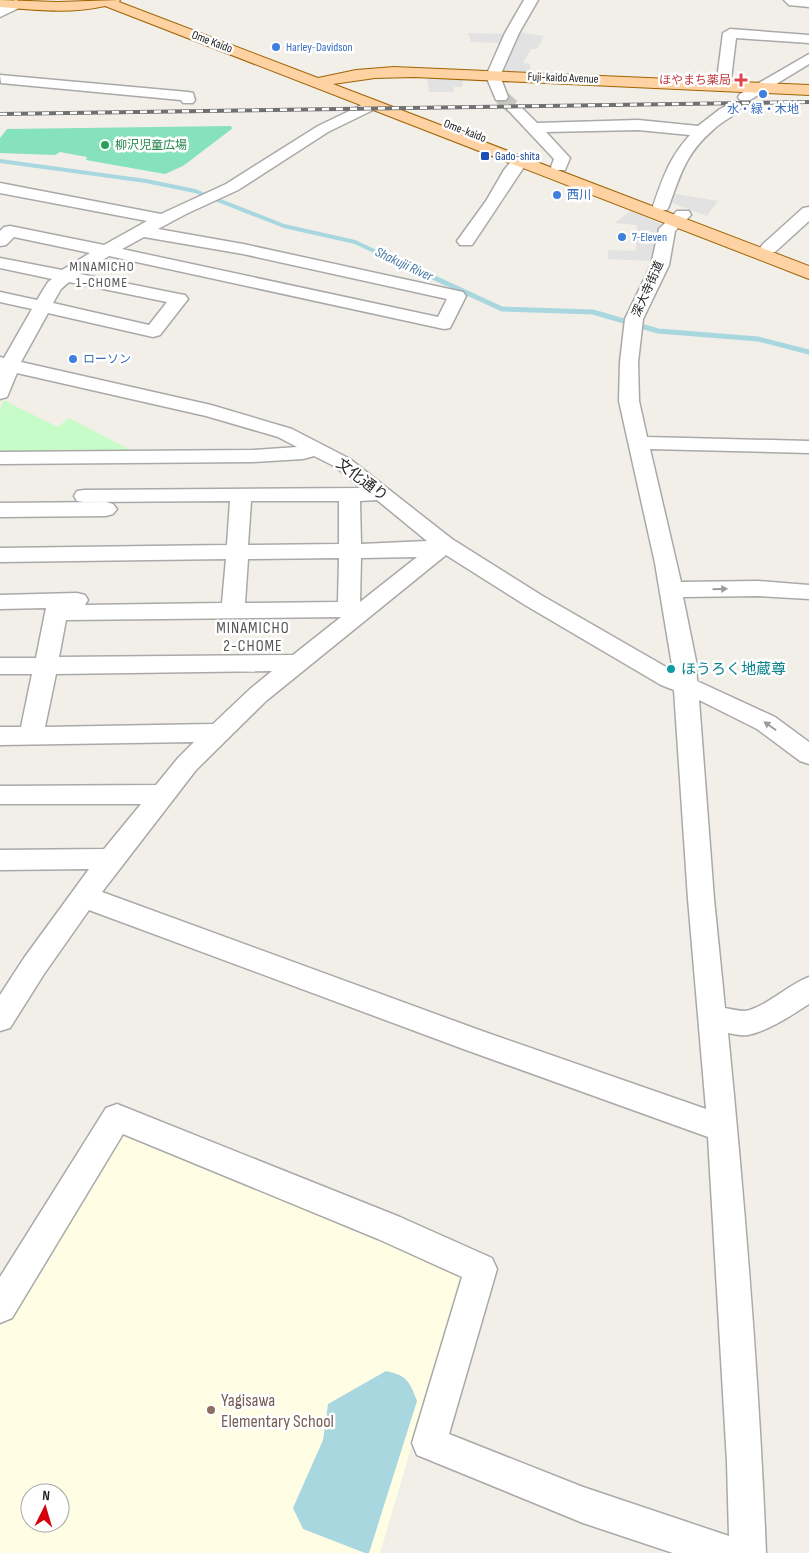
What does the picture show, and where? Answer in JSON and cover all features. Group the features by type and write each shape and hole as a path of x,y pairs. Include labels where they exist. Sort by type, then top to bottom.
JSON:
{"main road":[{"path":"0,3 79,5 111,0"},
{"name":"Ome Kaido","path":"111,0 324,81"},
{"name":"Fuji-kaido Avenue","path":"324,81 366,73 493,76 723,87 745,97 809,90"},
{"name":"Ome-kaido","path":"324,81 372,105 520,161 809,263"},
{"name":"Ome-kaido","path":"324,81 661,206 678,218 809,273"}],"street":[{"path":"501,97 493,76 512,33 531,0"},
{"path":"791,0 809,3"},
{"path":"0,13 16,4"},
{"path":"775,24 809,26"},
{"path":"723,87 730,33 809,39"},
{"path":"661,206 677,164 701,131 720,114 745,97 809,58"},
{"path":"0,75 188,96 188,100"},
{"path":"0,393 5,364 54,286 65,276 103,251 139,231 232,187 323,129 372,105"},
{"path":"515,109 562,158 559,167"},
{"path":"532,128 638,125 701,131"},
{"path":"466,241 494,201 510,173 520,161"},
{"path":"0,188 162,219"},
{"path":"769,248 809,212"},
{"name":"深大寺街道","path":"671,590 630,401 629,362 633,323 660,265 668,228 678,218"},
{"path":"0,241 10,231 186,266 444,324 458,296 243,249 139,231"},
{"path":"0,263 179,299 152,331 0,298"},
{"name":"文化通り","path":"5,364 211,411 285,433 343,464 444,544 617,650 686,687 698,690 766,723 809,755"},
{"path":"638,443 809,447"},
{"path":"0,458 253,456 303,452 315,449"},
{"path":"83,503 91,457"},
{"path":"0,510 83,503 241,502 381,494"},
{"path":"349,495 354,612"},
{"path":"234,605 241,502"},
{"path":"0,555 420,550 444,544"},
{"path":"0,1019 34,966 111,859 187,764 258,695 298,663 354,612 431,557 444,544"},
{"path":"748,1553 745,1462 727,1178 711,1019 684,661 671,590 755,589 809,592"},
{"path":"0,602 57,607 234,605 354,612"},
{"path":"32,727 57,607"},
{"path":"0,666 298,663"},
{"path":"0,736 32,727 226,726"},
{"path":"0,795 162,794"},
{"path":"0,860 111,859"},
{"path":"84,897 476,1041 721,1128"},
{"path":"711,1019 747,1023 774,1011 809,989"},
{"path":"0,1307 10,1271 118,1117 389,1228 481,1269 429,1442 583,1505 727,1553"}],"shaded area":[{"path":"518,32 544,36 537,49 531,49 523,63 530,64 530,72 496,71"},
{"path":"468,33 507,34 502,43 471,42"},
{"path":"427,78 463,78 462,87 454,87 454,92 429,92"},
{"path":"671,193 718,201 707,216 667,201"},
{"path":"630,211 662,224 654,261 608,259 608,250 636,251 637,225 615,223"},
{"name":"Yagisawa Elementary School","path":"123,1128 464,1268 380,1553 0,1553 0,1326"}],"green space":[{"name":"柳沢児童広場","path":"230,126 233,128 183,166 165,174 86,160 87,157 60,152 55,155 0,153 0,138 7,129"},
{"path":"3,400 58,427 69,418 138,454 0,453 0,411"}],"water":[{"path":"386,1371 407,1380 417,1401 369,1553 365,1553 303,1529 293,1508 323,1440 328,1404"}],"waterway":[{"name":"Shakujii River","path":"0,161 146,181 195,191 284,226 355,242 389,258"},
{"name":"Shakujii River","path":"387,256 502,309 593,312 658,331 758,339 809,352"}],"tunnel":[{"path":"501,97 515,109"}],"railway":[{"path":"0,114 809,102"}],"place":[{"name":"Harley-Davidson","path":"276,47"},
{"name":"ほやまち薬局","path":"741,80"},
{"name":"水・緑・木地","path":"763,94"},
{"name":"柳沢児童広場","path":"105,145"},
{"name":"Gado-shita","path":"485,156"},
{"name":"西川","path":"557,195"},
{"name":"7-Eleven","path":"622,237"},
{"name":"ローソン","path":"73,359"},
{"name":"ほうろく地蔵尊","path":"671,669"},
{"name":"Yagisawa Elementary School","path":"211,1410"}],"district":[{"name":"MINAMICHO 1-CHOME","path":"102,274"},
{"name":"MINAMICHO 2-CHOME","path":"253,637"}]}
